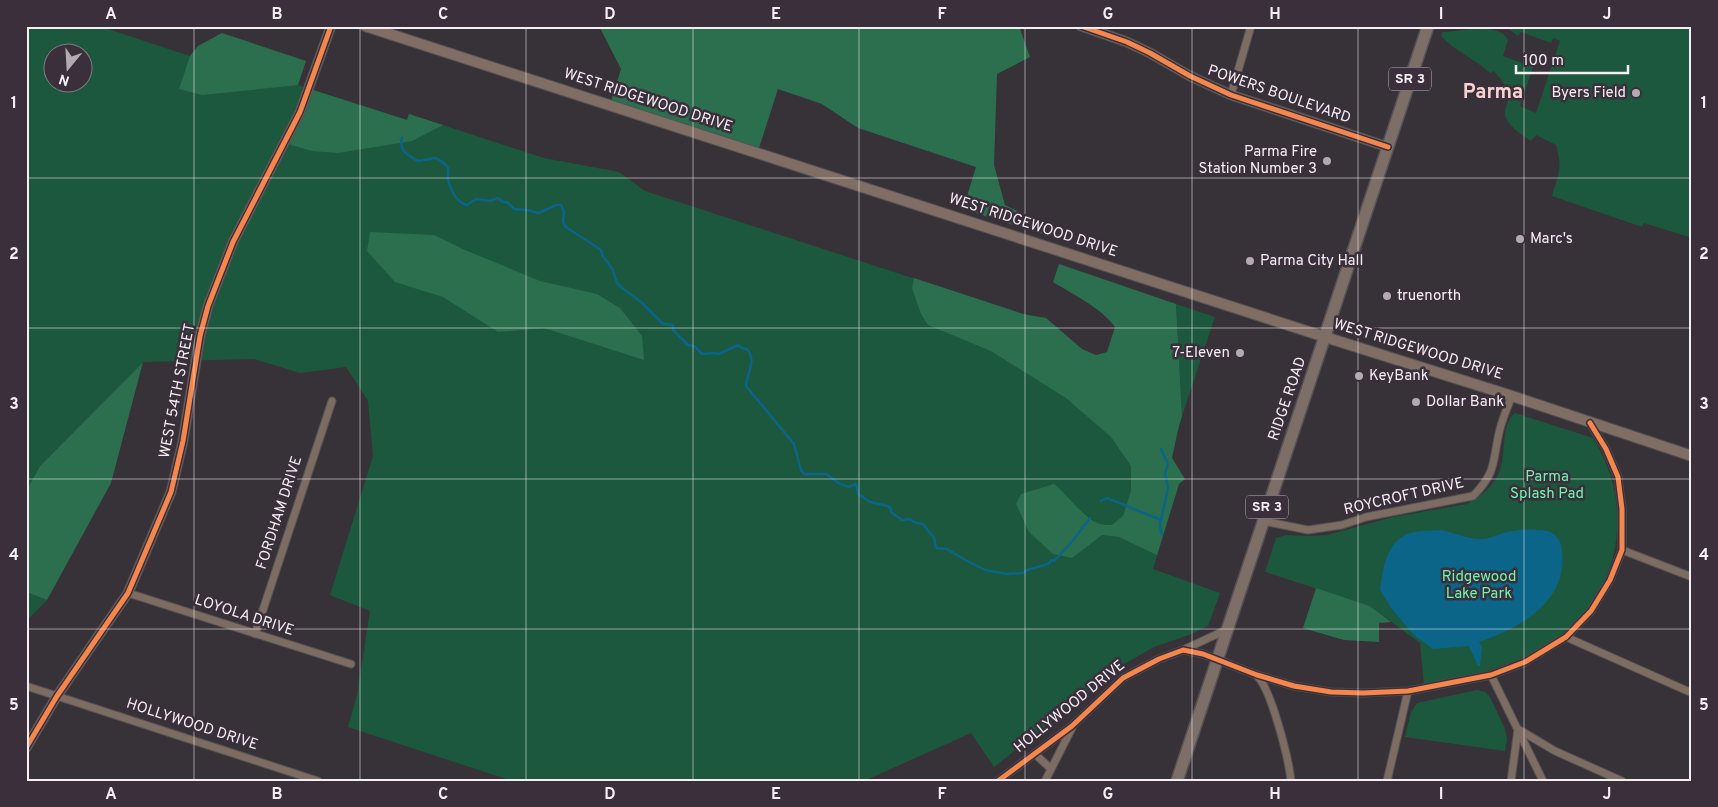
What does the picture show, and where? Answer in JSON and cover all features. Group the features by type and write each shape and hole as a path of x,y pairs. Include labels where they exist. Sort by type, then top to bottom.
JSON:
{"main road":[{"name":"WEST RIDGEWOOD DRIVE","path":"365,26 1512,396 1692,456"},
{"name":"RIDGE ROAD","path":"1177,781 1428,26"}],"street":[{"name":"WEST 54TH STREET","path":"26,748 57,696 128,593 170,492 183,441 200,336 208,306 233,242 300,112 330,26"},
{"name":"POWERS BOULEVARD","path":"1081,26 1127,42 1190,76 1231,95 1388,147"},
{"path":"1231,95 1251,26"},
{"name":"ROYCROFT DRIVE","path":"1263,521 1308,530 1342,525 1366,517 1473,496 1485,484 1493,467 1500,428 1512,396"},
{"name":"FORDHAM DRIVE","path":"255,634 332,401"},
{"path":"1183,650 1203,654 1256,675 1294,686 1331,692 1408,691 1491,675 1525,662 1566,637 1590,611 1610,580 1622,550 1622,509 1618,477 1606,449 1590,422"},
{"path":"1622,550 1692,577"},
{"name":"LOYOLA DRIVE","path":"128,593 351,664"},
{"name":"HOLLYWOOD DRIVE","path":"998,781 1072,726 1123,678 1159,659 1228,629"},
{"path":"1566,637 1692,693"},
{"path":"1256,675 1264,684 1281,733 1290,766 1291,781"},
{"path":"1491,675 1543,781"},
{"name":"HOLLYWOOD DRIVE","path":"26,686 318,781"},
{"path":"1387,781 1408,691"},
{"path":"1044,781 1072,726"},
{"path":"1511,781 1518,729"},
{"path":"1518,729 1555,751 1622,781"},
{"path":"1035,754 1050,768"}],"green space":[{"path":"26,26 99,26 190,56 298,85 407,120 409,114 544,158 619,172 645,191 1023,314 1179,484 1153,569 1220,593 1208,626 1189,635 1154,647 1126,663 994,767 971,733 864,781 512,781 348,727 357,695 370,611 330,595 373,456 368,401 346,367 300,373 254,359 143,362 40,466 26,491"},
{"path":"599,26 1019,26 1030,57 997,74 994,165 1005,205 1045,224 1042,234 963,209 976,167 858,128 822,104 778,89 759,148 611,101 621,69"},
{"path":"1509,26 1692,26 1692,238 1644,223 1642,227 1552,196 1558,177 1559,166 1556,145 1536,135 1531,141 1515,129 1506,117 1505,110 1509,93 1500,78 1494,71 1490,73 1441,36 1443,32 1478,29 1488,29 1503,34 1508,40 1503,56 1533,67 1520,106 1536,113 1560,41 1553,38 1551,43 1521,32 1518,36 1509,29"},
{"path":"222,33 306,61 298,85 202,95 179,89 190,56 198,46"},
{"path":"313,90 407,120 409,114 443,125 412,141 338,153 312,151 288,144"},
{"path":"370,232 434,235 540,281 597,294 620,308 642,336 644,360 544,328 498,332 443,297 395,282 367,251"},
{"path":"1059,264 1176,304 1182,416 1172,458 1185,479 1179,484 1157,555 1119,537 1102,535 1072,558 1053,554 1029,532 1016,504 1021,494 1054,484 1094,522 1112,525 1123,516 1131,491 1131,466 1111,437 1066,398 991,351 928,325 921,314 912,288 914,278 1023,314 1046,318 1082,349 1096,355 1107,352 1115,327 1094,307 1053,282"},
{"path":"1176,304 1215,317 1182,416"},
{"path":"143,362 111,483 47,600 26,592 26,491 40,466"},
{"name":"Ridgewood Lake Park","path":"1515,413 1593,438 1607,466 1615,495 1617,525 1614,553 1604,581 1589,606 1569,628 1543,647 1500,667 1424,685 1420,643 1370,606 1265,572 1276,538 1286,535 1327,535 1393,517 1467,504 1472,501 1489,488 1498,475 1501,468 1507,425"},
{"path":"1316,588 1370,606 1391,622 1379,623 1379,642 1344,640 1303,628"},
{"path":"26,592 47,600 26,621"},
{"path":"1477,690 1485,692 1490,697 1505,729 1507,740 1505,751 1405,737 1411,712 1417,703"}],"water":[{"path":"1442,530 1478,539 1517,530 1543,530 1553,534 1561,544 1562,569 1557,585 1549,599 1525,621 1479,642 1482,647 1480,666 1478,666 1469,646 1433,649 1414,635 1391,608 1380,590 1384,565 1396,542 1410,533"}],"waterway":[{"path":"402,138 403,149 411,157 418,161 435,158 446,165 454,196 463,204 467,205 476,199 490,201 498,198 503,202 507,202 514,209 539,213 556,205 561,205 564,212 563,222 566,227 601,250 602,255 613,270 617,283 641,302 663,324 673,325 673,330 688,345 694,346 702,354 719,354 738,345 747,349 750,354 751,363 746,386 794,444 801,470 804,474 826,474 840,484 849,487 856,484 858,494 870,502 888,506 891,512 902,520 910,519 923,524 934,538 936,548 947,549 985,570 1007,574 1023,573 1048,564 1052,560 1054,561 1090,518"},
{"path":"1161,449 1168,464 1165,474 1168,488 1161,520"},
{"path":"1101,501 1107,498 1161,520 1162,535"}],"cycle path":[{"path":"26,748 57,696 128,593 171,492 183,441 200,336 208,306 233,242 300,112 331,26"},
{"path":"1081,26 1127,42 1190,76 1231,95 1388,147"},
{"path":"998,781 1072,726 1123,678 1159,659 1183,650 1203,654 1257,675 1294,686 1331,692 1408,691 1491,675 1525,662 1566,637 1591,611 1610,580 1622,550 1622,509 1618,477 1606,449 1590,423"}],"place":[{"name":"Byers Field","path":"1636,93"},
{"name":"Parma Fire Station Number 3","path":"1327,161"},
{"name":"Marc's","path":"1520,239"},
{"name":"Parma City Hall","path":"1250,261"},
{"name":"truenorth","path":"1387,296"},
{"name":"7-Eleven","path":"1240,353"},
{"name":"KeyBank","path":"1359,376"},
{"name":"Dollar Bank","path":"1416,402"}],"district":[{"name":"Parma","path":"1493,93"}],"park label":[{"name":"Parma Splash Pad","path":"1547,486"}]}
